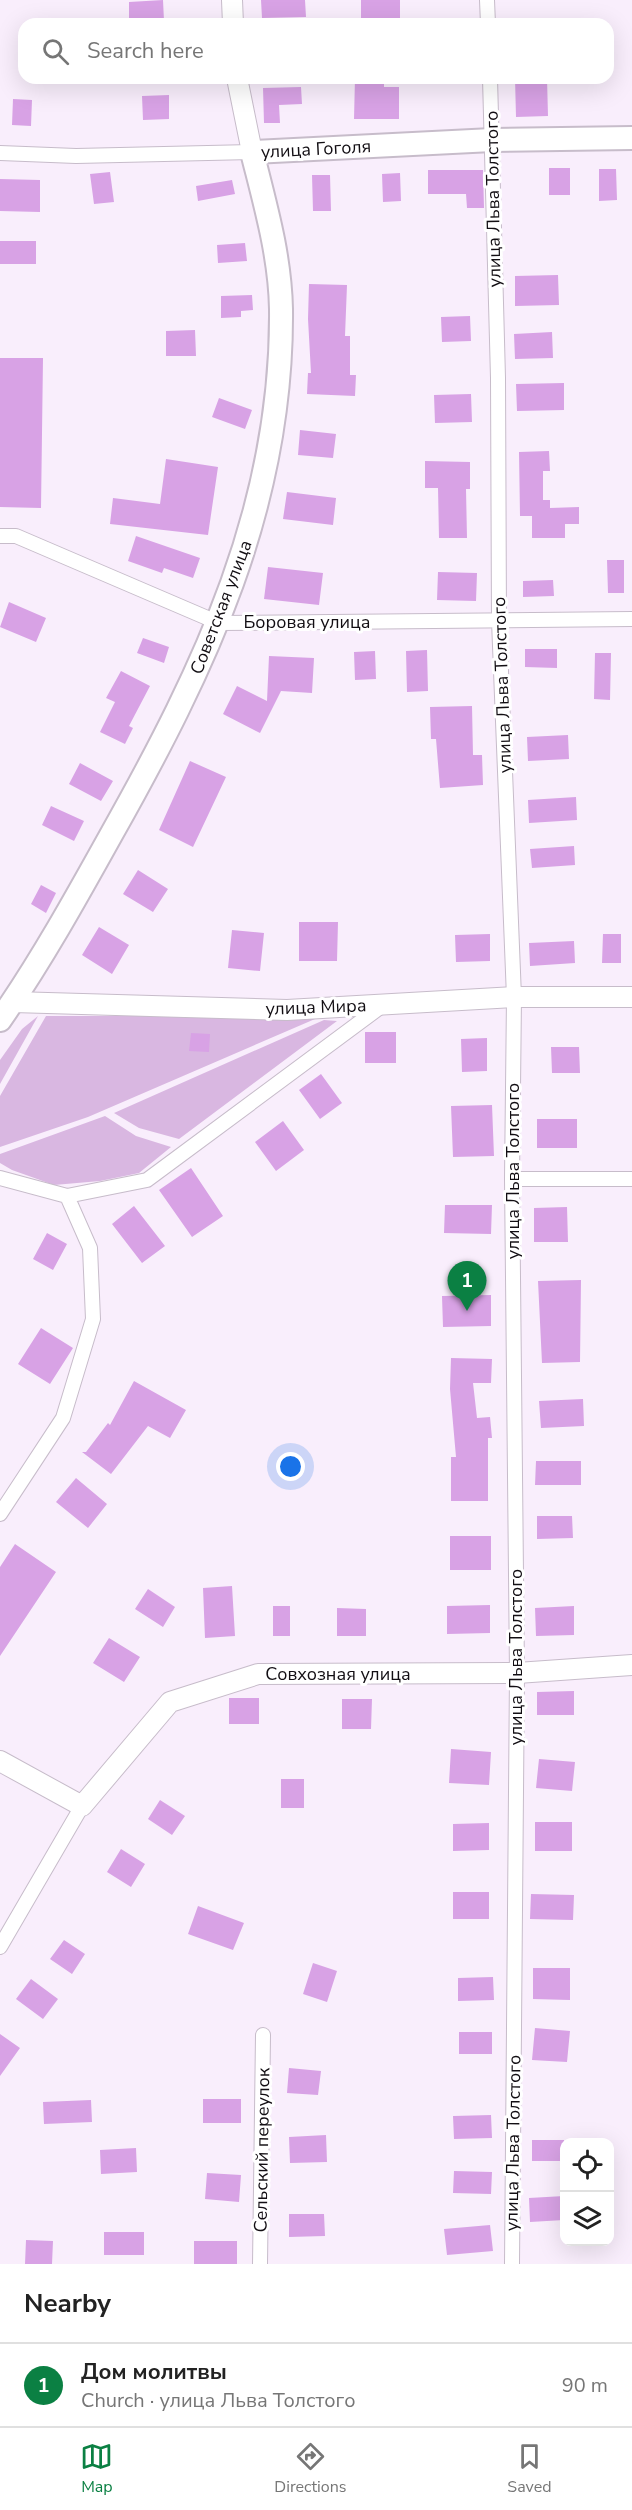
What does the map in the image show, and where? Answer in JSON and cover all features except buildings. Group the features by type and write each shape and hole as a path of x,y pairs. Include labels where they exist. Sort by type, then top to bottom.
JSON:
{"main road":[{"path":"232,0 233,18"},
{"name":"Советская улица","path":"4,1009 53,939 143,779 219,623 249,536 266,469 276,402 281,309 275,246 238,84"},
{"name":"улица Гоголя","path":"252,152 492,140 632,138"},
{"name":"улица Мира","path":"4,1009 287,1010 514,997 632,997"},
{"name":"Совхозная улица","path":"82,1806 170,1702 258,1674 517,1672 632,1665"},
{"path":"0,1761 82,1806"}],"street":[{"path":"487,0 488,18"},
{"name":"улица Льва Толстого","path":"490,84 498,378 499,621 514,997 512,1179 517,1672 512,2264"},
{"name":"улица Гоголя","path":"0,153 76,156 252,152"},
{"name":"Боровая улица","path":"0,536 16,536 219,623 632,619"},
{"path":"0,1178 67,1196 147,1180 383,1005"},
{"path":"512,1179 632,1179"},
{"path":"0,1514 63,1418 93,1319 90,1248 67,1196"},
{"path":"0,1947 82,1806"},
{"name":"Сельский переулок","path":"260,2264 263,2035"}],"shaded area":[{"path":"38,1016 0,1084 0,1060 22,1029"},
{"path":"46,1016 322,1016 88,1117 0,1147 0,1096"},
{"path":"324,1020 337,1021 179,1139 139,1128 114,1113"},
{"path":"105,1116 136,1136 171,1147 139,1173 100,1181 54,1185 12,1170 0,1163 0,1154"}],"place":[{"name":"Дом молитвы","path":"467,1311"}]}
